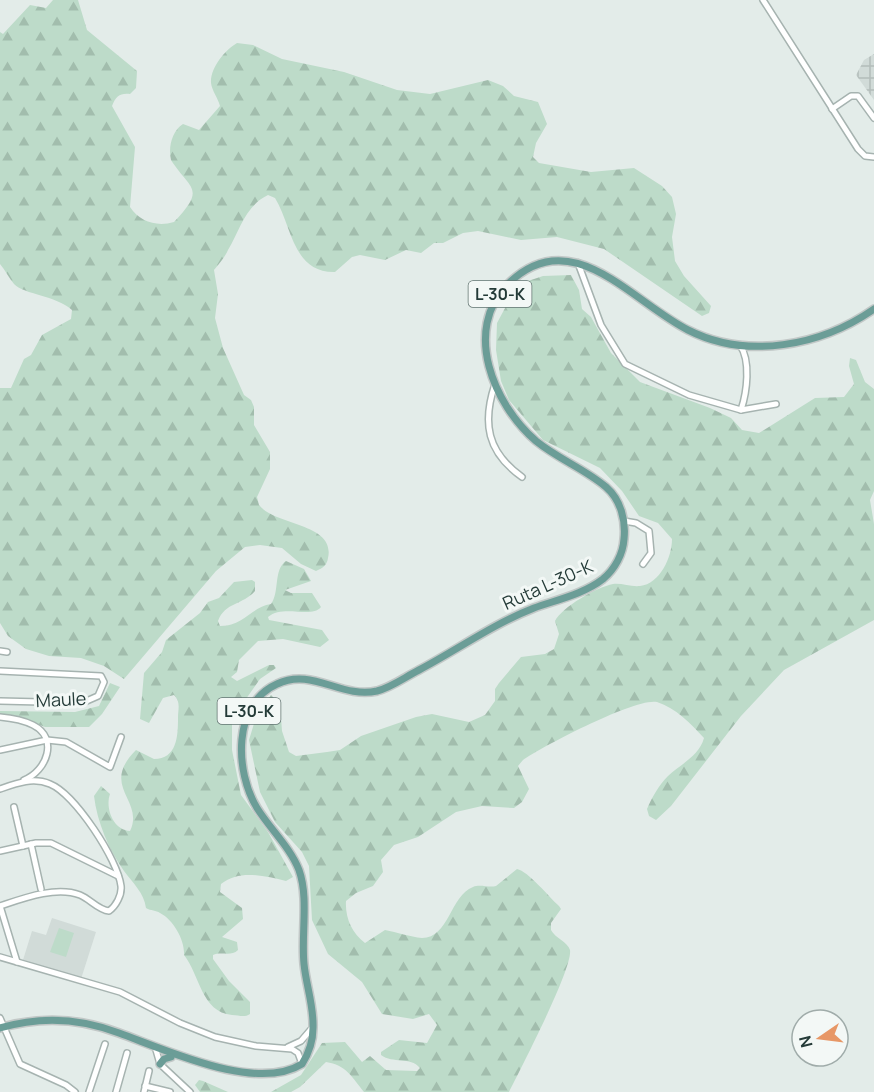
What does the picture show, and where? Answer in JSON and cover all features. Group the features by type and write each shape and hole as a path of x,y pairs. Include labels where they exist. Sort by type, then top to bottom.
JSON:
{"main road":[{"name":"L-30-K","path":"624,520 618,503 607,488 548,450 524,429 505,403 495,384 488,358 485,333 490,311 501,292 516,277 535,266 556,261 578,263 600,271 666,318 690,332 740,345 774,346 807,341 839,330 874,309"},
{"name":"Ruta L-30-K","path":"314,1026 304,968 300,875 293,860 256,807 244,775 242,757 245,725 253,704 266,690 291,679 318,680 354,692 374,691 393,684 496,625 601,580 621,554 625,534 624,520"},
{"path":"2,1027 42,1020 76,1021 119,1032 198,1071"},
{"name":"L-30-K","path":"284,1082 302,1064 309,1051 314,1026"},
{"path":"160,1064 171,1057"}],"street":[{"path":"763,0 858,149 865,156 874,157"},
{"path":"832,109 851,96 858,96 874,118"},
{"path":"578,263 601,325 625,364 689,395 741,410 776,404"},
{"path":"740,345 745,352 746,384 741,410"},
{"path":"495,384 487,407 490,432 498,454 522,477"},
{"path":"624,520 636,523 649,531 651,553 643,564"},
{"name":"Maule","path":"0,671 101,676 104,682 102,691 86,702 0,701"},
{"path":"0,717 34,725 47,740 48,753 36,774 0,789"},
{"path":"0,750 47,740 66,742 110,767 121,737"},
{"path":"17,962 0,906 62,892 84,897 109,911 121,890 118,876 88,822 63,793 47,783 23,781"},
{"path":"14,807 23,846"},
{"path":"0,850 46,843 60,846 118,876"},
{"path":"31,844 41,889"},
{"path":"0,957 120,992 180,1023 215,1037 256,1046 296,1050 302,1064"},
{"path":"0,1018 2,1027 21,1064 66,1084 75,1092"},
{"path":"284,1048 301,1041 314,1026"},
{"path":"89,1092 105,1044"},
{"path":"156,1050 160,1064 190,1092"},
{"path":"116,1092 127,1053"},
{"path":"149,1071 145,1089 170,1092"}],"shaded area":[{"path":"874,54 874,100 856,75 864,60"},
{"path":"52,918 96,932 81,979 23,960 32,931 46,935"}],"green space":[{"path":"53,0 78,0 87,30 137,71 136,88 130,94 119,96 112,106 135,147 130,207 144,220 161,224 174,222 190,202 193,195 192,189 171,160 172,140 176,131 183,124 199,130 220,106 211,77 219,60 237,43 253,45 282,59 344,72 397,90 430,94 488,80 503,86 514,96 538,102 547,124 536,143 533,157 539,163 591,172 634,168 662,186 672,197 676,214 672,237 675,261 684,276 711,306 709,313 702,316 604,249 557,237 521,240 478,231 463,233 443,243 434,243 421,253 406,250 385,260 360,255 352,257 335,272 321,270 310,265 302,256 295,246 275,198 268,195 248,212 225,255 214,270 218,294 215,318 223,348 244,395 251,400 254,407 254,425 270,452 270,469 257,497 259,505 267,512 314,531 323,538 328,547 327,563 316,571 301,564 282,548 260,545 245,547 216,571 124,679 104,666 81,658 49,656 26,649 8,636 0,623 0,388 11,388 24,359 31,355 42,335 71,319 72,310 57,301 19,288 0,264 0,32 3,34 30,5 46,8"},
{"path":"571,275 579,290 582,309 591,317 611,353 640,382 710,408 731,418 742,430 759,433 815,398 844,397 854,384 849,366 850,358 856,360 865,382 874,389 874,491 870,500 874,524 874,620 784,670 741,716 671,806 656,820 649,816 647,809 653,796 668,776 694,755 704,738 677,712 657,702 646,702 611,714 523,760 518,766 529,789 522,802 514,808 482,806 456,812 418,837 394,845 381,860 383,872 373,886 356,893 346,901 350,925 365,943 385,930 422,938 431,936 444,924 465,892 476,886 496,886 517,869 532,879 559,906 561,909 551,923 551,930 569,947 569,960 545,1020 509,1092 364,1092 344,1069 326,1062 300,1087 291,1092 271,1092 301,1075 322,1043 345,1042 362,1062 370,1056 386,1070 417,1071 420,1068 416,1064 386,1058 381,1055 381,1052 399,1040 427,1043 437,1025 429,1014 413,1019 382,1014 362,982 328,954 312,920 309,866 302,852 275,822 260,792 249,740 256,717 271,695 280,704 282,731 289,752 296,756 340,750 361,736 416,717 432,714 469,722 485,715 495,701 495,689 521,657 545,654 554,649 559,634 555,621 565,610 581,598 606,586 647,584 664,569 670,554 672,539 658,523 639,516 622,491 600,468 543,440 509,400 501,381 496,350 497,323 512,295 528,281 543,276"},
{"path":"286,561 304,569 311,581 285,590 291,593 312,593 321,607 311,612 274,613 268,617 269,620 322,630 329,640 320,647 283,639 258,641 239,660 237,672 231,677 237,681 269,665 274,665 276,668 260,679 236,713 232,724 232,750 241,795 268,832 293,877 286,881 244,875 228,879 221,884 220,892 242,908 243,919 222,937 237,942 238,950 213,955 213,959 229,981 250,1002 250,1014 232,1015 222,1012 207,1000 184,955 178,931 170,921 157,911 146,908 141,893 109,845 101,826 94,796 101,786 110,794 110,812 115,823 124,830 130,831 133,820 132,810 122,784 122,774 126,763 136,750 154,759 167,755 175,745 177,732 179,706 174,695 163,698 149,723 140,719 144,673 162,652 166,640 200,613 208,602 219,598 234,582 252,580 255,582 255,591 225,610 218,621 220,626 235,623 271,604 279,570"},
{"path":"110,683 120,687 102,714 89,727 45,727 27,720 0,715 0,711 75,712 99,706"},
{"path":"59,928 74,933 66,957 50,952"},
{"path":"199,1080 228,1092 200,1092 195,1085"}]}
